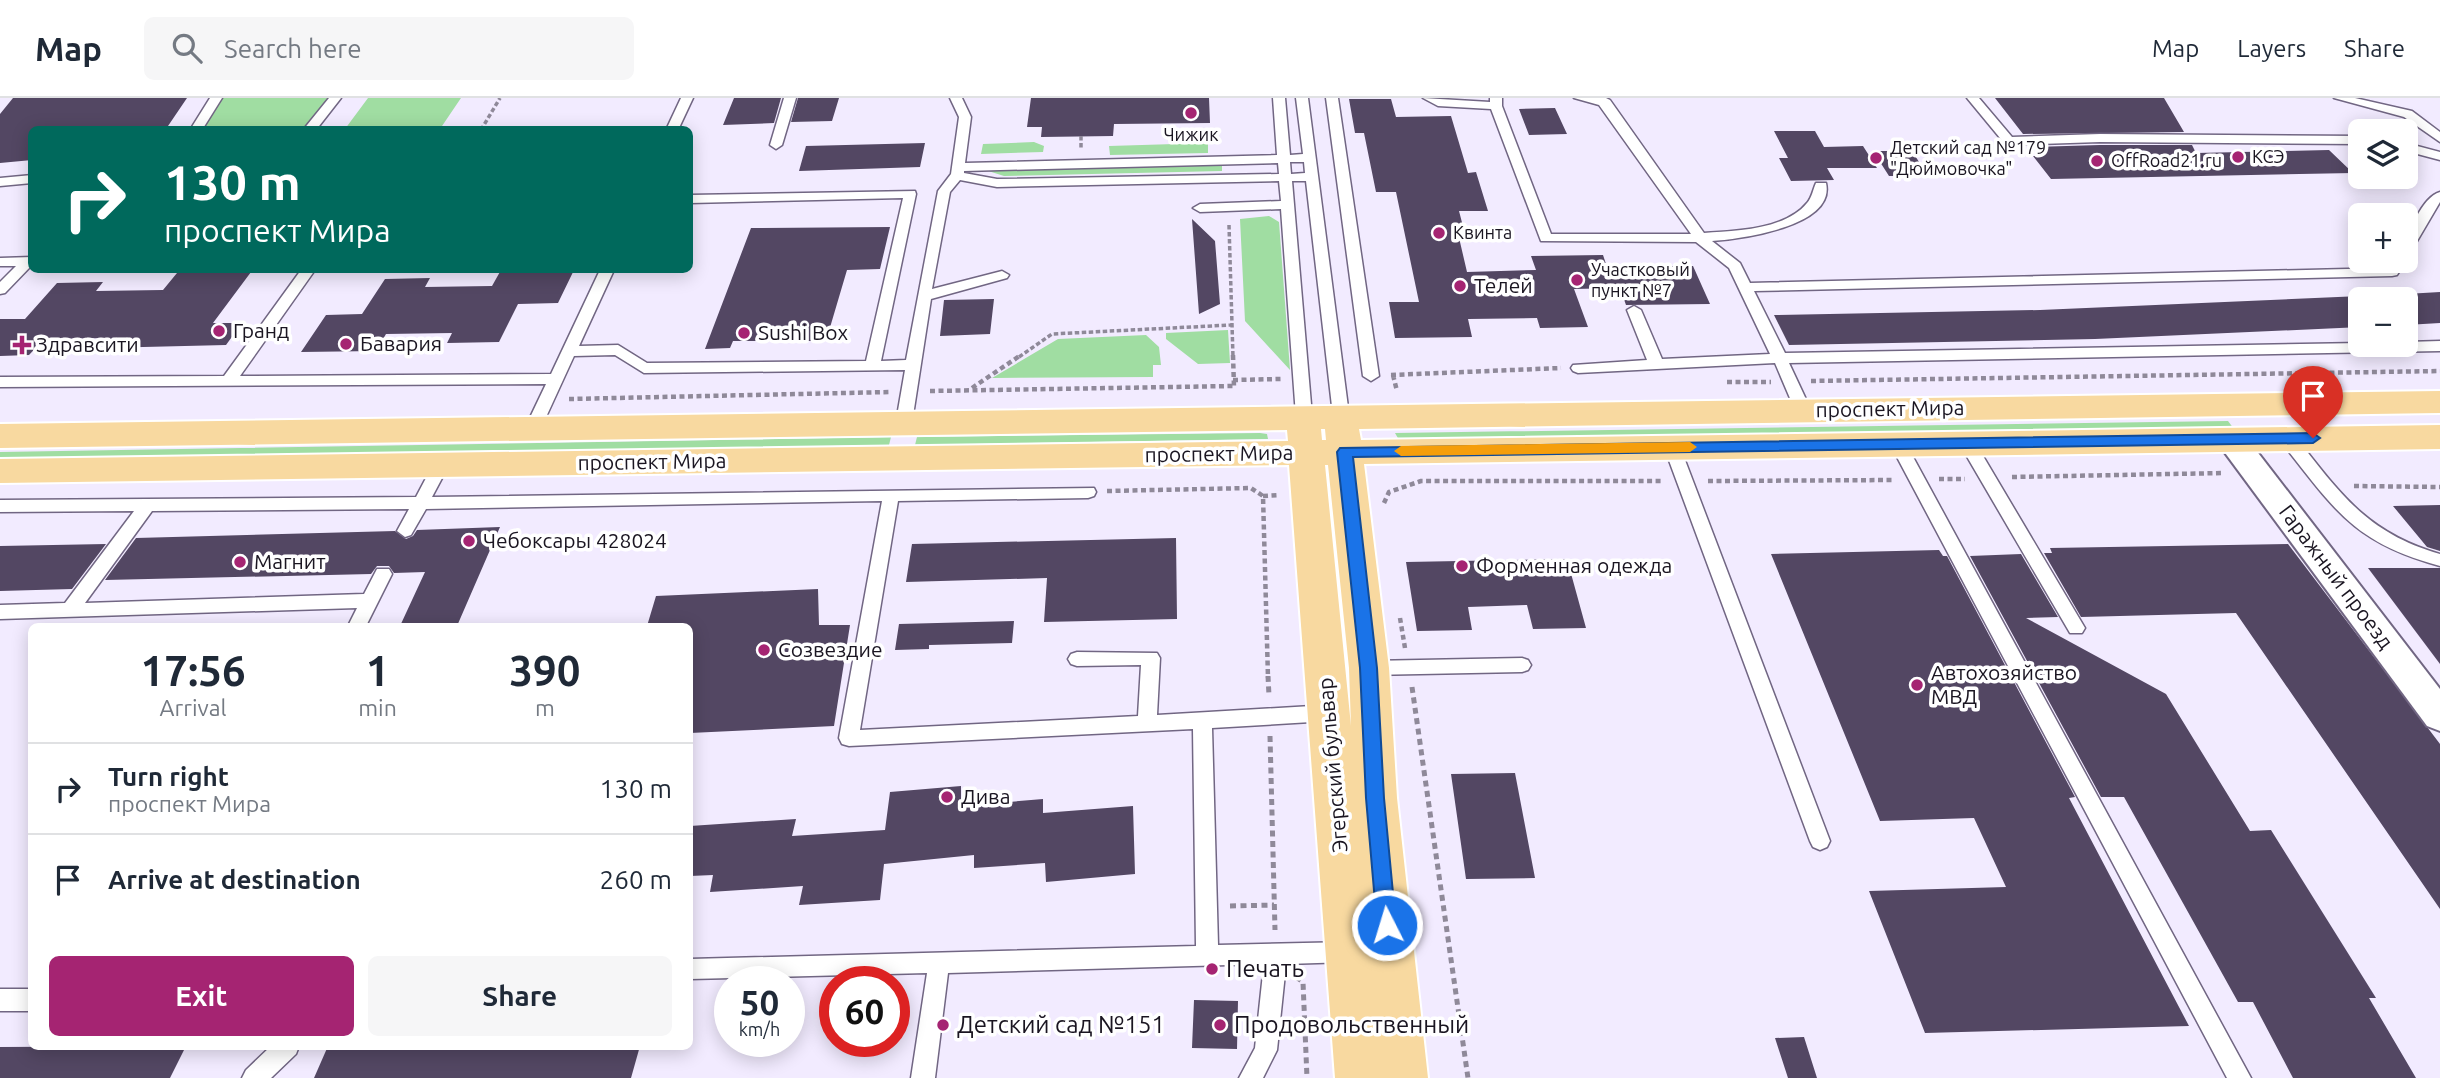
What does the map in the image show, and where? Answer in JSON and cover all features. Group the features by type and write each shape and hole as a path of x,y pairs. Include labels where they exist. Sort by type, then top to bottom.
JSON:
{"main road":[{"name":"проспект Мира","path":"1343,434 1800,396 2260,404 2440,402"},
{"path":"2260,404 2288,439"},
{"name":"проспект Мира","path":"0,436 904,422 1305,434"},
{"path":"896,458 904,422"},
{"name":"проспект Мира","path":"0,471 896,458 1305,434"},
{"path":"1305,434 1343,434"},
{"name":"Эгерский бульвар","path":"1305,434 1328,713 1369,951 1403,1078"},
{"name":"проспект Мира","path":"1343,434 1672,447 2440,437"},
{"name":"Эгерский бульвар","path":"1343,434 1369,668 1375,798 1369,951 1360,1078"},
{"path":"1324,670 1369,668"}],"street":[{"name":"Гаражный проезд","path":"2231,439 2440,716"}],"lane":[{"path":"198,126 216,98"},
{"path":"312,126 334,98"},
{"path":"675,126 687,98"},
{"path":"776,145 790,98"},
{"path":"904,422 944,191 957,171 965,117 956,98"},
{"path":"1279,98 1305,434"},
{"path":"1302,98 1343,434"},
{"path":"1332,98 1371,376"},
{"path":"1429,98 1438,102 1496,102 1546,238 1701,239 1761,231 1783,225 1812,206 1821,186"},
{"path":"1580,98 1603,101 1701,239 1735,266 1800,396"},
{"path":"1972,98 2009,141 2100,138 2348,141"},
{"path":"2340,98 2408,114 2440,138"},
{"path":"2418,150 2440,156"},
{"path":"957,171 1309,158"},
{"path":"957,171 974,181 997,183 1311,177"},
{"path":"0,182 28,180"},
{"path":"693,199 910,194 872,366"},
{"path":"2418,228 2436,198 2440,196"},
{"path":"1200,208 1289,205"},
{"path":"0,261 28,261"},
{"path":"0,290 28,263"},
{"path":"230,379 307,273"},
{"path":"533,428 606,273"},
{"path":"1746,287 2349,273"},
{"path":"924,296 1002,275"},
{"path":"1634,310 1656,363"},
{"path":"1577,368 1780,358 2440,346"},
{"path":"569,351 618,350 644,368 912,365"},
{"path":"0,382 556,379"},
{"path":"2288,439 2351,514 2385,543 2410,554 2440,560"},
{"path":"1967,443 2076,628"},
{"path":"1898,444 2239,1078"},
{"path":"1672,447 1819,841"},
{"path":"405,531 441,465"},
{"path":"0,506 421,503 1088,492"},
{"path":"891,495 849,738 1328,713"},
{"path":"69,611 146,505"},
{"path":"358,623 383,574"},
{"path":"0,612 369,601"},
{"path":"1077,659 1151,658 1147,724"},
{"path":"1369,668 1522,665"},
{"path":"1202,721 1207,955"},
{"path":"693,969 1207,955 1275,944 1369,951"},
{"path":"1251,1078 1266,1049 1275,944"},
{"path":"923,1078 939,962"},
{"path":"0,1000 28,1000"},
{"path":"254,1078 284,1050"}],"path":[{"path":"483,126 500,98"},
{"path":"1229,207 1233,386 1238,394"},
{"path":"970,389 1052,334 1231,325"},
{"path":"1800,396 2440,371"},
{"path":"1233,380 1284,379"},
{"path":"929,391 1233,386"},
{"path":"2009,477 2256,472"},
{"path":"1249,477 1251,488"},
{"path":"1707,481 1909,480"},
{"path":"2323,481 2364,487 2440,487"},
{"path":"1088,492 1251,488 1263,496 1281,494"},
{"path":"1263,496 1269,705"},
{"path":"1270,726 1275,944"},
{"path":"1206,907 1274,905"},
{"path":"1289,971 1303,982 1307,1078"}],"green space":[{"path":"223,98 330,98 307,126 205,126"},
{"path":"368,98 461,98 442,126 347,126"},
{"path":"1034,142 1044,146 1043,152 981,154 983,144"},
{"path":"1208,143 1208,153 1110,155 1109,146"},
{"path":"1222,164 1222,171 1004,176 979,168"},
{"path":"1269,216 1279,222 1290,370 1245,321 1240,219"},
{"path":"1228,330 1230,363 1198,364 1166,339 1166,333"},
{"path":"1146,335 1159,347 1161,365 1153,365 1153,377 992,378 1058,339"},
{"path":"2228,421 2234,429 1399,440 1395,433"},
{"path":"1267,434 1268,439 915,445 917,437"},
{"path":"891,437 889,445 0,461 0,452"}],"building":[{"path":"13,98 187,98 168,126 28,126 28,160 0,163 0,114"},
{"path":"734,98 781,98 774,123 723,125"},
{"path":"798,98 839,98 832,121 791,122"},
{"path":"1031,98 1209,98 1210,123 1114,124 1113,136 1041,137 1042,127 1027,127"},
{"path":"1995,98 2164,98 2184,132 2023,134"},
{"path":"1349,99 1391,99 1396,117 1451,116 1468,173 1476,172 1488,211 1459,211 1465,234 1460,242 1467,272 1536,270 1531,256 1603,255 1607,267 1693,266 1710,304 1626,305 1620,288 1574,289 1588,327 1540,328 1537,318 1468,319 1472,337 1395,338 1389,302 1419,302 1396,192 1376,192 1364,133 1355,133"},
{"path":"1555,108 1567,134 1529,135 1519,109"},
{"path":"1774,131 1815,131 1824,147 1863,146 1877,168 1827,168 1834,180 1791,181 1779,158 1788,158"},
{"path":"925,143 920,167 799,171 806,146"},
{"path":"2192,145 2196,153 2329,150 2348,168 2348,173 2051,179 2033,156 2040,156 2033,147"},
{"path":"1873,151 1912,151 1928,176 1889,176"},
{"path":"1192,219 1215,241 1220,304 1199,314"},
{"path":"890,227 880,269 847,270 826,341 733,341 730,348 705,349 751,228"},
{"path":"177,273 250,273 213,323 242,323 226,345 102,348 110,338 44,339 29,355 0,356 0,319 25,319 57,283 103,282 96,291 163,290"},
{"path":"499,273 573,273 558,303 518,304 499,342 447,343 452,333 386,334 376,351 301,352 326,315 362,314 385,279 430,278 425,287 492,286"},
{"path":"2440,292 2440,323 2418,324 2418,293"},
{"path":"2348,297 2348,328 2095,339 1789,345 1774,315 2040,310"},
{"path":"994,299 990,334 940,336 944,300"},
{"path":"2440,505 2440,551 2427,547 2393,506"},
{"path":"500,527 458,623 401,623 425,572 394,573 389,566 377,566 371,574 105,580 136,538 395,531 406,539 413,536 417,530"},
{"path":"1176,538 1177,619 1044,622 1047,578 906,582 912,544"},
{"path":"106,544 72,589 0,591 0,546"},
{"path":"2288,544 2440,744 2440,909 2236,613 2081,617 2044,553 2052,553 2050,548"},
{"path":"1939,550 1943,556 1947,556 2075,797 2069,798 2189,1026 1925,1033 1869,891 2006,887 1974,818 1880,821 1771,554"},
{"path":"2021,554 2058,617 2026,618 2166,694 2250,831 2271,830 2376,998 2369,998 2416,1078 2293,1078 2253,1002 2238,1002 2124,797 2101,797 1970,556"},
{"path":"1567,559 1586,628 1533,629 1527,605 1468,607 1472,630 1417,631 1406,562"},
{"path":"2368,568 2440,568 2440,664"},
{"path":"818,589 819,625 850,625 834,726 693,733 693,623 648,623 656,596"},
{"path":"1014,621 1012,643 929,645 929,649 895,650 899,624"},
{"path":"1515,773 1535,878 1466,879 1451,774"},
{"path":"961,786 961,806 1043,799 1043,813 1133,806 1135,874 1046,882 1045,863 974,868 974,855 884,864 880,900 799,905 803,886 710,892 713,875 693,876 693,826 796,819 792,836 885,830 890,792"},
{"path":"1194,1000 1238,1001 1237,1049 1192,1048"},
{"path":"1804,1037 1817,1078 1788,1078 1775,1038"},
{"path":"0,1047 28,1047 28,1050 184,1050 170,1078 0,1078"},
{"path":"326,1050 639,1050 631,1078 314,1078"}],"slow traffic":[{"path":"1401,451 1690,447"}],"place":[{"name":"Чижик","path":"1191,113"},
{"name":"КСЭ","path":"2238,157"},
{"name":"Детский сад №179 \"Дюймовочка\"","path":"1876,158"},
{"name":"OffRoad21.ru","path":"2097,161"},
{"name":"Квинта","path":"1439,233"},
{"name":"Участковый пункт №7","path":"1577,280"},
{"name":"Телей","path":"1460,286"},
{"name":"Гранд","path":"219,331"},
{"name":"Sushi Box","path":"744,333"},
{"name":"Бавария","path":"346,344"},
{"name":"Здравсити","path":"22,345"},
{"name":"Чебоксары 428024","path":"469,541"},
{"name":"Магнит","path":"240,562"},
{"name":"Форменная одежда","path":"1462,566"},
{"name":"Созвездие","path":"764,650"},
{"name":"Автохозяйство МВД","path":"1917,685"},
{"name":"Дива","path":"947,797"},
{"name":"Печать","path":"1212,969"},
{"name":"Детский сад №151","path":"943,1025"},
{"name":"Продовольственный","path":"1220,1025"}],"route":[{"path":"1387,925 1375,798 1369,668 1345,452 2313,438"}]}
